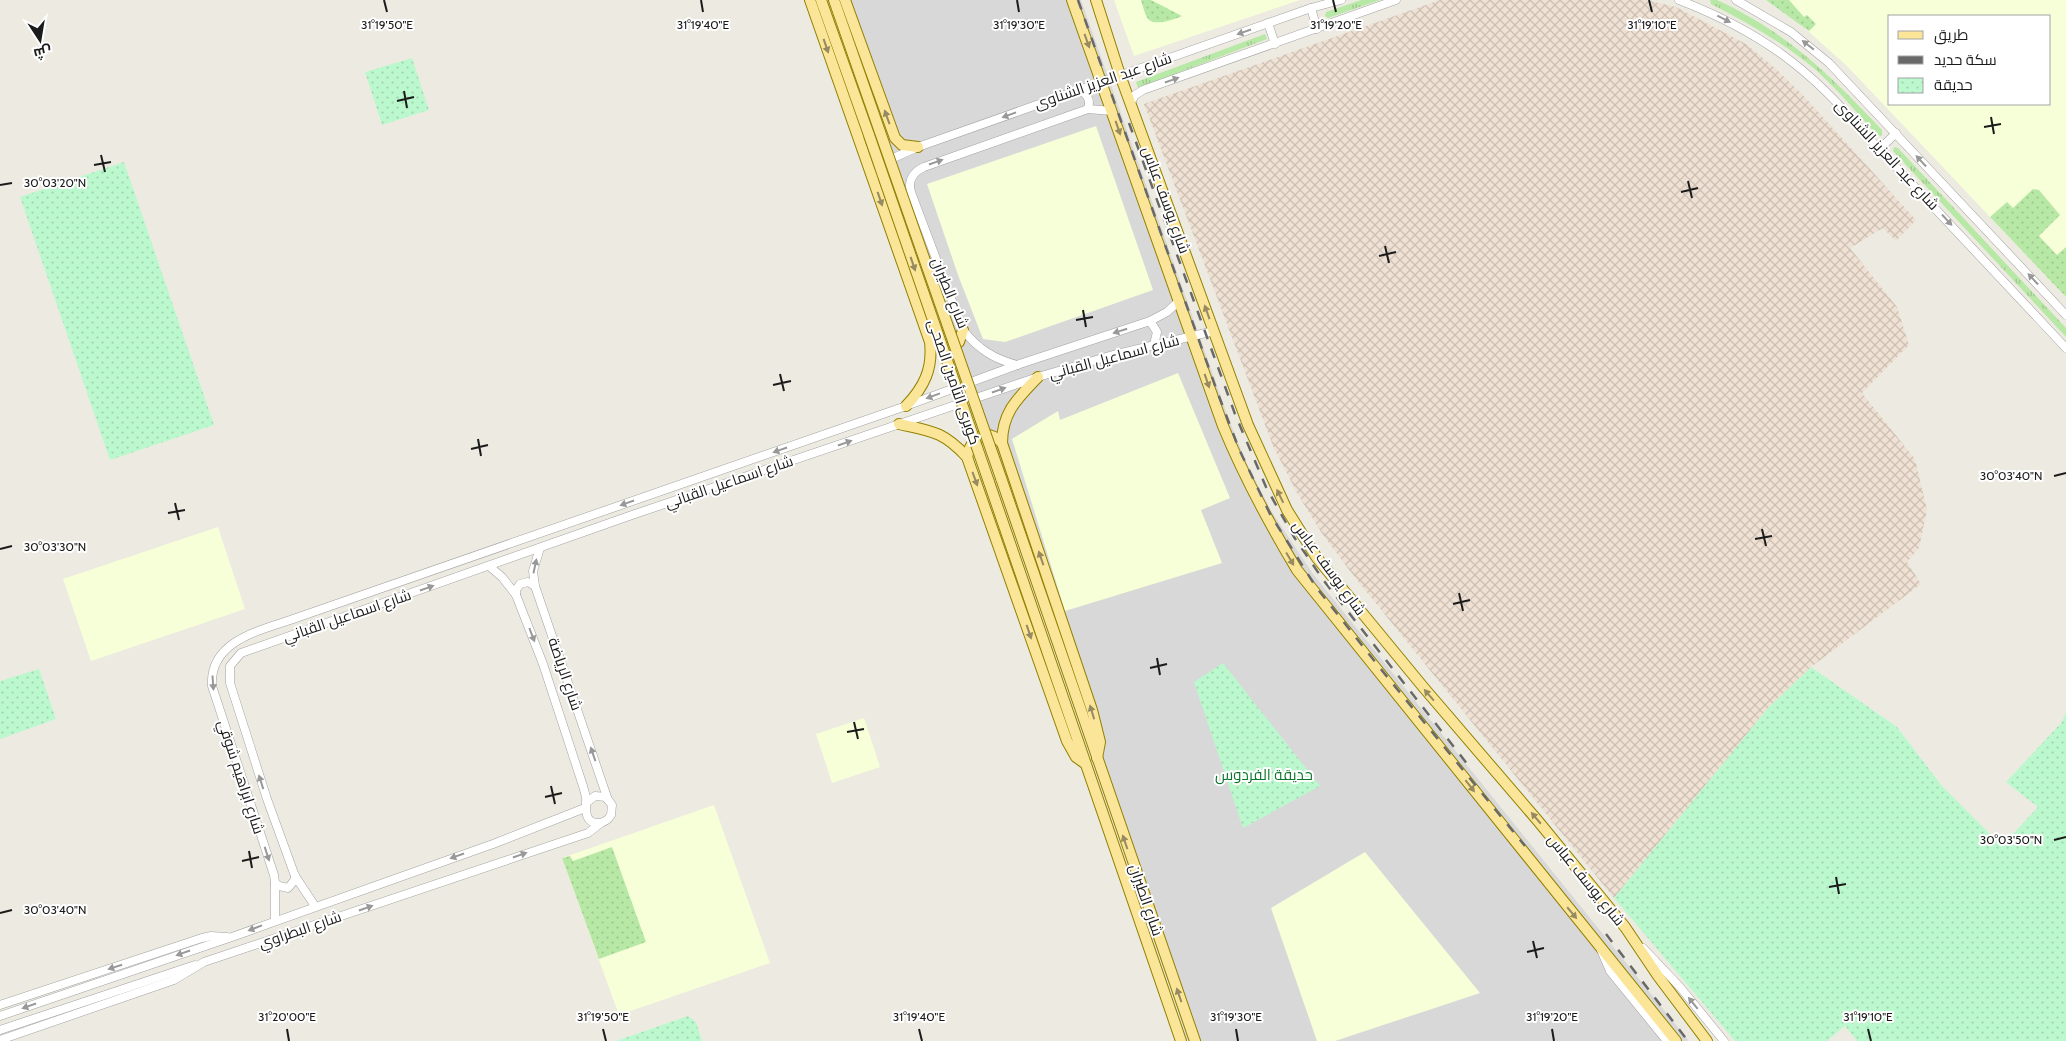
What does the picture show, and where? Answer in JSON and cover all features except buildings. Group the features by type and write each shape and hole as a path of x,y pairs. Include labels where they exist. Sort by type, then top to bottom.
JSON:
{"main road":[{"path":"810,0 930,342 931,360 927,376 920,390 906,406"},
{"name":"كوبرى التأمين الصحى","path":"821,0 1085,764"},
{"name":"كوبرى التأمين الصحى","path":"834,0 1097,759"},
{"path":"845,0 897,142 907,146 918,147"},
{"name":"شارع يوسف عباس","path":"1072,0 1178,302 1234,454 1258,505 1297,570 1600,946"},
{"name":"شارع يوسف عباس","path":"1096,0 1120,75 1258,450 1287,510 1306,542 1330,575 1538,821 1633,937"},
{"path":"864,152 885,151 897,142"},
{"path":"930,342 936,347 948,348 958,342 963,330"},
{"path":"1038,377 1017,399 1006,415 1002,442 1092,710 1100,742 1097,759"},
{"path":"899,424 940,434 967,456 1067,741 1076,756 1085,764"},
{"path":"967,456 971,443 979,437 994,437 1002,442"},
{"name":"شارع الطيران","path":"1097,759 1195,1041"},
{"name":"شارع الطيران","path":"1085,764 1181,1041"},
{"path":"1633,937 1658,976 1707,1041"},
{"path":"1600,946 1676,1041"}],"street":[{"name":"شارع عبد العزيز الشناوى","path":"873,177 889,160 918,147 1311,8 1341,0"},
{"name":"شارع عبد العزيز الشناوى","path":"1131,102 1135,95 1143,90 1396,0"},
{"name":"شارع عبد العزيز الشناوى","path":"1679,0 1696,3 1753,34 1794,61 1823,86 2066,348"},
{"name":"شارع عبد العزيز الشناوى","path":"1736,0 1791,32 1814,50 1896,133 2066,315"},
{"path":"1311,8 1317,29"},
{"path":"1268,23 1275,44"},
{"path":"1077,90 1086,95 1089,102 1088,109"},
{"name":"شارع عبد العزيز الشناوى","path":"912,196 911,178 918,169 1088,109 1112,111"},
{"path":"1880,149 1896,133"},
{"name":"شارع الطيران","path":"912,196 963,330 970,339 987,353 1017,365"},
{"name":"شارع اسماعيل القباني","path":"234,642 359,596 906,406 1017,365 1150,321 1161,316 1178,302"},
{"path":"1150,321 1157,332 1154,345"},
{"name":"شارع اسماعيل القباني","path":"249,650 1038,377 1154,345 1192,338 1214,331"},
{"name":"شارع الرياضة","path":"540,548 533,571 535,586 608,800"},
{"name":"شارع الرياضة","path":"488,566 502,576 516,594 543,664 581,780 586,805"},
{"path":"516,594 520,584 528,582 535,586"},
{"path":"359,596 364,610"},
{"name":"شارع ابراهيم شوقي","path":"234,642 216,661 212,673 212,686 276,883 275,920"},
{"name":"شارع ابراهيم شوقي","path":"249,650 241,653 230,666 230,683 267,799 295,876 314,906"},
{"path":"595,796 602,796 608,800 613,808 612,815 608,820 602,823 591,821 586,815 586,805 595,796"},
{"name":"شارع البطراوي","path":"0,1005 202,938 220,936 229,938 314,906 493,844 586,805"},
{"name":"شارع البطراوي","path":"0,1040 174,980 204,962 588,832 602,823"},
{"path":"276,883 283,888 288,888 294,881 295,876"},
{"name":"شارع يوسف عباس","path":"1633,937 1680,987 1724,1041"},
{"path":"0,1016 229,938"},
{"name":"شارع يوسف عباس","path":"1600,946 1610,971 1667,1041"},
{"path":"0,1030 204,962"}],"shaded area":[{"path":"830,0 1081,0 1228,417 1246,462 1272,512 1313,574 1689,1041 1188,1041 1078,715 892,187"},
{"path":"1114,0 1300,0 1134,56"},
{"path":"1440,0 1646,0 1676,7 1746,44 1775,68 1802,94 1916,220 1896,241 1883,228 1850,248 1897,307 1909,345 1862,393 1915,459 1927,510 1919,548 1907,562 1921,584 1811,667 1768,708 1614,898 1353,575 1323,535 1297,493 1273,446 1144,104"},
{"path":"1766,0 2066,0 2066,297 1847,66 1800,24"},
{"path":"1096,126 1153,290 1005,342 983,339 958,275 927,184"},
{"path":"1178,373 1230,498 1201,510 1222,563 1065,611 1012,439 1058,411 1060,420"},
{"path":"218,527 245,609 91,661 63,579"},
{"path":"864,718 880,767 832,783 816,734"},
{"path":"714,805 770,963 619,1015 562,858"},
{"path":"1365,852 1480,993 1335,1041 1317,1041 1271,908"}],"green space":[{"path":"1141,0 1151,0 1182,16 1166,21 1152,22 1146,16"},
{"path":"1361,0 1380,0 1328,18 1325,16 1326,12"},
{"path":"1710,0 1717,0 1765,26 1806,56 1882,130 1882,136 1877,135 1832,86 1804,60 1765,34 1711,4"},
{"path":"1766,0 1789,0 1804,17 1807,15 1816,24 1809,31"},
{"path":"1265,34 1267,39 1138,88 1136,82"},
{"path":"412,58 429,110 382,125 365,72"},
{"path":"1894,147 1898,148 2066,328 2066,337 1893,151"},
{"path":"124,162 214,425 110,460 20,197"},
{"path":"2033,189 2039,190 2060,215 2039,236 2057,255 2066,247 2066,297 1990,217 2007,202 2013,208"},
{"name":"حديقة الفردوس","path":"1223,663 1320,786 1243,828 1194,682"},
{"path":"1811,667 1897,727 1942,786 2002,846 2038,807 2006,782 2062,722 2066,712 2066,1041 1857,1041 1845,1026 1827,1041 1735,1041 1614,898 1768,708"},
{"path":"39,669 56,719 0,739 0,681"},
{"path":"612,847 646,942 599,959 562,858 570,856 573,861"},
{"path":"688,1016 696,1022 702,1041 616,1041"}],"railway":[{"path":"1078,0 1217,391 1239,449 1270,514 1316,587 1525,846"},
{"path":"1129,123 1235,414 1266,487 1294,537 1324,581 1472,770"},
{"path":"1606,934 1688,1041"}]}
